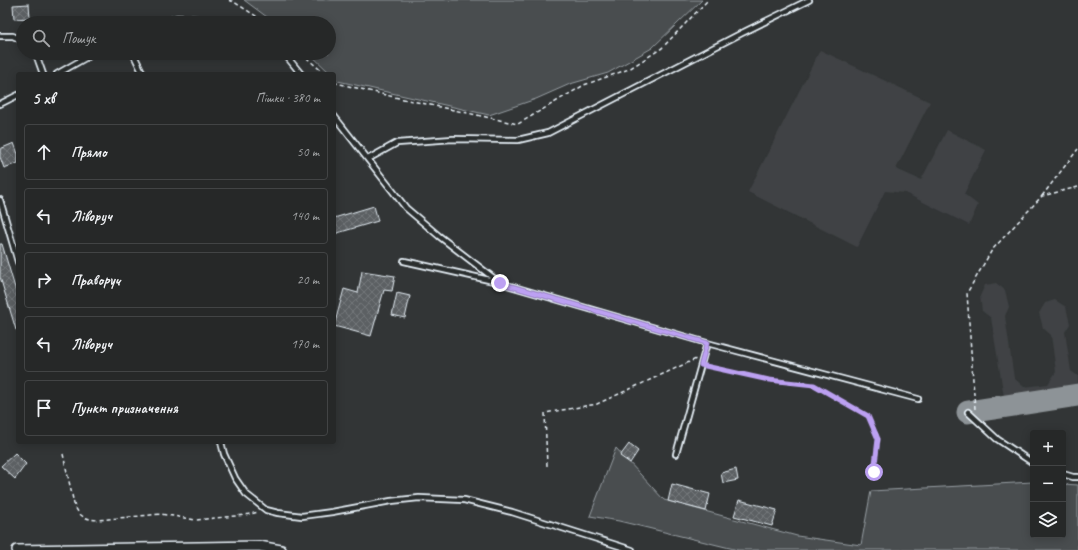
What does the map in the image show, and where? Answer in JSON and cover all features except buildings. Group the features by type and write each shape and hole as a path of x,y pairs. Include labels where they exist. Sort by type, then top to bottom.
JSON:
{"street":[{"path":"17,550 259,546 281,550"}],"lane":[{"path":"368,159 397,143 453,139 518,140 548,133 809,0"},
{"path":"0,36 12,36 16,38"},
{"path":"38,60 42,72"},
{"path":"61,72 82,60"},
{"path":"136,60 142,72"},
{"path":"290,60 299,72"},
{"path":"0,104 16,96"},
{"path":"336,119 406,208 500,283"},
{"path":"0,200 16,255"},
{"path":"404,261 500,283 707,343 918,399"},
{"path":"676,454 707,343"},
{"path":"968,412 997,439 1030,461"},
{"path":"222,444 224,454 235,478 246,494 266,510 302,516 405,499 419,498 464,500 512,512 632,550"},
{"path":"1066,475 1078,477"}],"path":[{"path":"229,0 256,16"},
{"path":"336,83 518,124 584,85 629,69 662,48 708,0"},
{"path":"309,60 323,72"},
{"path":"975,411 967,293 992,250 1042,196 1078,149"},
{"path":"1042,196 1078,188"},
{"path":"547,466 545,413 597,404 704,356"},
{"path":"701,365 769,380 814,385 868,416 878,439 874,472"},
{"path":"63,454 74,504 77,511 89,520 161,514 196,520 245,515 266,510"}],"shaded area":[{"path":"244,0 702,0 652,48 608,73 570,84 536,99 489,115 338,81 336,79 336,72 329,72 316,60 336,60 336,16 266,16"},
{"path":"820,50 930,102 896,169 921,180 947,130 986,150 964,194 978,205 969,225 905,193 885,191 857,247 748,192"},
{"path":"996,283 1005,290 1009,307 1005,316 1014,378 1024,387 1048,384 1056,372 1051,335 1043,328 1039,313 1045,303 1055,300 1066,307 1070,324 1065,332 1071,371 1078,376 1078,398 1006,409 991,318 982,311 980,296 985,285"},
{"path":"616,448 664,500 797,536 861,545 871,491 1030,482 1030,538 1066,538 1066,484 1078,485 1078,550 738,550 619,521 590,516"}],"taxiway":[{"path":"968,412 1078,395"}],"route":[{"path":"500,283 707,343 701,365 769,380 814,385 868,416 878,439 874,472"}]}
